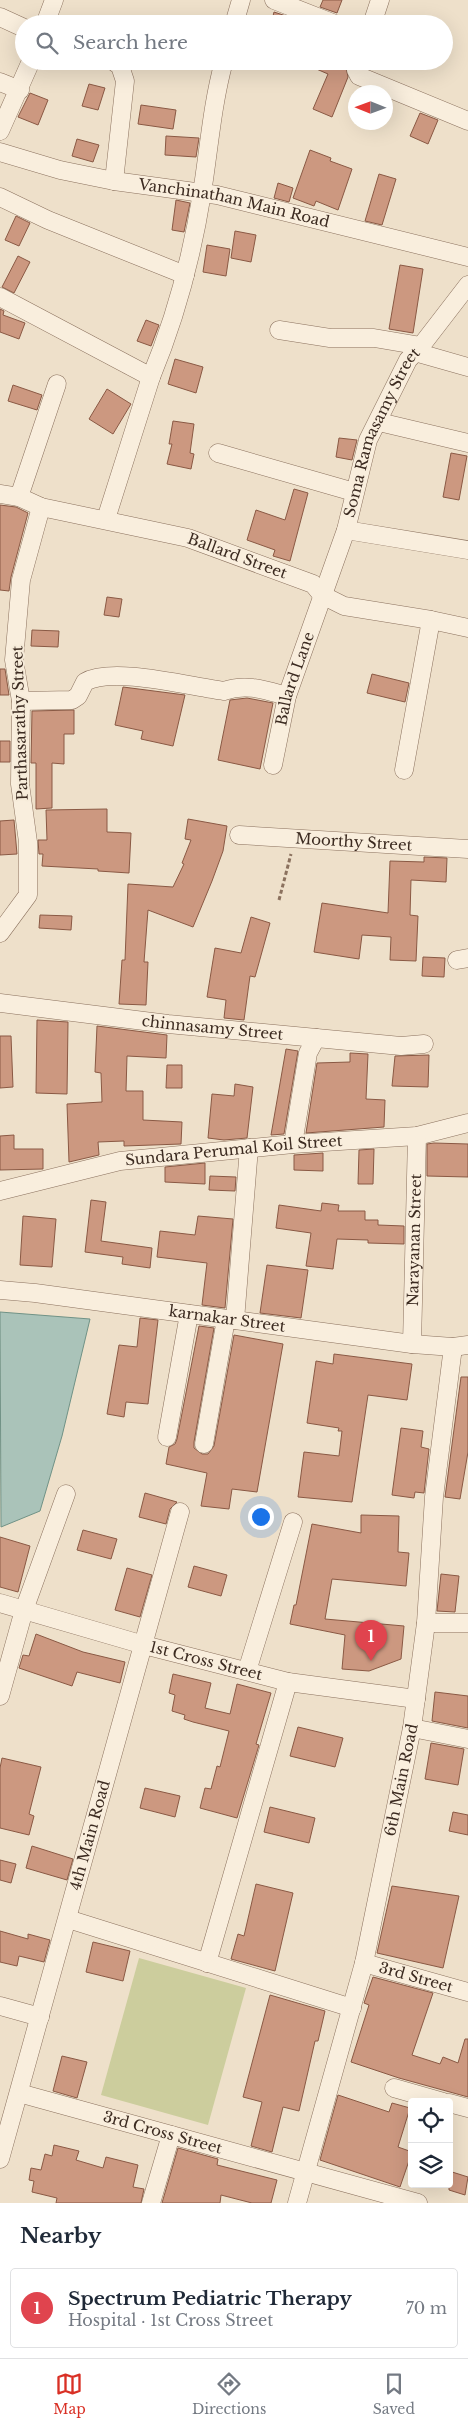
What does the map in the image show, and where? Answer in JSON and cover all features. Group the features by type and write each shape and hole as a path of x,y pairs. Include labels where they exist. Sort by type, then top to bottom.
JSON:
{"street":[{"path":"49,15 54,0"},
{"path":"237,15 241,0"},
{"path":"274,0 312,15"},
{"path":"375,15 380,0"},
{"path":"0,17 15,24"},
{"path":"0,131 28,70"},
{"path":"114,181 125,81 121,70"},
{"path":"106,519 151,377 178,307 202,193 211,120 222,70"},
{"path":"356,70 359,76 468,121"},
{"path":"0,82 20,90"},
{"name":"Vanchinathan Main Road","path":"0,152 60,170 114,181 202,193 468,257"},
{"path":"0,197 48,220 186,275"},
{"name":"Soma Ramasamy Street","path":"322,595 346,530 368,440 379,422 392,388 418,349 468,285"},
{"path":"0,297 151,377"},
{"path":"279,330 330,338 374,338 418,349 468,367"},
{"path":"19,497 58,384"},
{"path":"379,422 468,442"},
{"path":"218,453 354,492"},
{"name":"Ballard Street","path":"0,494 19,497 41,507 106,519 188,538 313,584 322,595 344,606 468,628"},
{"name":"Parthasarathy Street","path":"0,933 28,895 28,842 20,784 21,700 14,660 21,580 41,507"},
{"path":"346,530 468,550"},
{"name":"Ballard Lane","path":"273,765 287,696 322,595"},
{"path":"404,770 431,620"},
{"path":"21,700 72,700 78,696 85,682 96,677 135,676 224,691 237,687 250,687 287,696"},
{"name":"Moorthy Street","path":"239,835 468,849"},
{"name":"chinnasamy Street","path":"0,1003 168,1024 401,1046 424,1044"},
{"path":"294,1144 308,1053 316,1038"},
{"name":"Sundara Perumal Koil Street","path":"0,1191 120,1160 294,1144 417,1136 468,1122"},
{"name":"Narayanan Street","path":"412,1344 417,1136"},
{"path":"204,1444 231,1320 249,1148"},
{"name":"karnakar Street","path":"0,1290 412,1344 460,1346"},
{"path":"167,1437 189,1314"},
{"name":"6th Main Road","path":"297,2203 364,1963 412,1728 426,1622 434,1497 460,1346"},
{"path":"0,1696 24,1610 66,1494"},
{"name":"4th Main Road","path":"0,2159 180,1512"},
{"path":"247,1671 292,1522"},
{"name":"1st Cross Street","path":"0,1603 144,1645 288,1682 416,1699"},
{"path":"426,1622 468,1623"},
{"path":"207,1963 288,1682"},
{"path":"412,1728 468,1739"},
{"path":"68,1919 352,2008"},
{"name":"3rd Street","path":"364,1963 468,1992"},
{"path":"0,2006 40,2017"},
{"path":"394,2088 429,2098"},
{"name":"3rd Cross Street","path":"19,2093 418,2203"},
{"path":"453,2104 468,2108"},
{"path":"151,2203 172,2135"}],"path":[{"path":"280,900 295,838"}],"green space":[{"path":"139,1958 246,1988 208,2125 101,2095"}],"shaded area":[{"path":"0,1312 90,1319 62,1436 40,1511 1,1527"}],"building":[{"path":"323,0 342,0 337,13 320,7"},
{"path":"319,70 347,70 348,77 332,117 313,109 328,74"},
{"path":"89,84 105,88 98,110 82,106"},
{"path":"30,93 48,100 38,125 18,117"},
{"path":"141,105 176,110 173,129 138,124"},
{"path":"420,113 438,120 428,144 410,136"},
{"path":"166,136 199,138 196,157 165,155"},
{"path":"77,139 99,145 93,162 72,156"},
{"path":"310,150 331,158 330,161 352,169 338,210 316,201 314,206 293,198"},
{"path":"379,174 396,179 382,225 365,221"},
{"path":"278,183 293,188 289,202 274,198"},
{"path":"176,200 190,203 184,232 172,230"},
{"path":"16,216 30,223 19,246 5,240"},
{"path":"235,231 256,235 251,262 231,258"},
{"path":"207,245 230,249 226,276 203,272"},
{"path":"18,256 30,262 14,293 2,287"},
{"path":"400,265 423,269 413,333 389,329"},
{"path":"0,309 4,311 3,315 25,323 19,339 0,332"},
{"path":"146,320 159,325 151,346 137,341"},
{"path":"175,359 203,367 196,393 168,384"},
{"path":"13,385 42,395 37,410 8,401"},
{"path":"107,389 131,404 113,434 89,419"},
{"path":"173,421 194,424 190,453 194,454 191,469 167,464 172,444 169,444"},
{"path":"339,438 357,440 352,460 336,457"},
{"path":"451,453 467,456 459,500 443,497"},
{"path":"294,489 308,493 290,561 273,556 275,550 247,540 256,510 285,520"},
{"path":"0,505 16,507 28,513 9,591 0,590"},
{"path":"107,597 122,599 119,617 104,615"},
{"path":"32,630 59,631 58,647 31,646"},
{"path":"0,669 5,669 9,695 0,695"},
{"path":"372,674 409,683 405,702 367,693"},
{"path":"123,687 185,695 173,746 141,739 143,731 115,725"},
{"path":"247,698 273,703 260,769 218,760 230,700"},
{"path":"74,710 74,734 64,734 64,764 52,763 52,808 36,809 36,763 31,763 32,711"},
{"path":"0,741 10,741 10,762 0,762"},
{"path":"107,809 107,832 131,833 129,873 98,871 98,869 42,866 43,854 39,854 38,840 47,840 46,810"},
{"path":"188,819 227,826 223,851 212,881 193,927 148,910 144,962 148,962 146,1005 119,1004 122,960 125,960 128,884 173,887 184,864 182,863 191,840 185,839"},
{"path":"14,820 17,854 0,855 0,821"},
{"path":"424,857 447,858 446,882 411,880 410,915 418,916 416,961 390,960 391,937 362,935 359,959 314,952 322,903 388,913 390,861 424,862"},
{"path":"40,915 72,916 71,930 39,928"},
{"path":"251,917 270,923 255,977 250,976 244,1020 224,1018 226,1000 207,997 215,948 241,953"},
{"path":"423,957 445,958 444,977 422,976"},
{"path":"37,1020 68,1022 67,1094 36,1093"},
{"path":"97,1026 167,1035 166,1058 127,1056 126,1091 143,1091 143,1120 182,1122 181,1144 124,1146 124,1141 98,1142 99,1155 69,1162 67,1104 102,1102 101,1073 95,1072"},
{"path":"0,1036 11,1036 13,1087 0,1088"},
{"path":"286,1049 298,1051 284,1134 271,1135"},
{"path":"350,1053 368,1054 366,1099 385,1100 384,1127 306,1133 317,1063 350,1062"},
{"path":"429,1055 428,1087 392,1086 395,1056"},
{"path":"167,1065 182,1065 182,1088 166,1088"},
{"path":"235,1084 253,1087 247,1138 224,1140 208,1138 212,1094 234,1096"},
{"path":"14,1135 14,1149 43,1149 43,1169 0,1170 0,1136"},
{"path":"427,1144 468,1144 468,1177 427,1176"},
{"path":"374,1149 373,1184 358,1184 359,1150"},
{"path":"323,1153 323,1171 294,1170 294,1155"},
{"path":"205,1163 205,1184 165,1182 165,1167"},
{"path":"210,1176 236,1177 235,1191 209,1190"},
{"path":"91,1200 106,1202 101,1241 152,1248 150,1268 122,1264 123,1257 85,1252"},
{"path":"322,1203 339,1205 338,1211 365,1211 365,1220 378,1220 378,1225 404,1226 404,1244 368,1243 368,1240 337,1239 333,1269 306,1266 311,1233 276,1228 279,1205 321,1211"},
{"path":"23,1216 56,1219 52,1267 20,1265"},
{"path":"198,1216 233,1219 225,1308 202,1305 207,1263 157,1257 160,1231 195,1235"},
{"path":"267,1265 308,1270 301,1318 260,1313"},
{"path":"140,1318 158,1320 148,1404 126,1402 124,1417 107,1414 119,1345 137,1347"},
{"path":"199,1326 214,1328 194,1442 194,1448 202,1454 208,1454 214,1446 234,1335 283,1344 257,1492 232,1489 229,1509 201,1506 207,1473 166,1464 169,1447 175,1444 177,1439"},
{"path":"334,1354 412,1364 407,1400 368,1395 352,1502 298,1497 304,1452 339,1456 342,1431 338,1431 339,1428 307,1423 316,1361 333,1364"},
{"path":"461,1377 468,1377 468,1452 460,1499 445,1497"},
{"path":"401,1428 423,1431 421,1447 429,1449 424,1493 415,1492 414,1498 392,1495"},
{"path":"145,1493 177,1502 170,1509 166,1524 139,1517"},
{"path":"361,1515 399,1516 398,1552 409,1553 406,1586 332,1579 325,1619 404,1626 401,1659 369,1671 342,1669 345,1635 290,1624 294,1605 296,1605 312,1524 361,1533"},
{"path":"83,1530 117,1539 111,1559 77,1550"},
{"path":"0,1537 30,1546 18,1592 0,1587"},
{"path":"194,1566 227,1575 221,1596 188,1587"},
{"path":"127,1568 152,1575 140,1617 115,1610"},
{"path":"441,1574 459,1576 455,1612 437,1611"},
{"path":"36,1634 83,1652 125,1662 120,1683 77,1672 72,1686 19,1668 23,1655 29,1656"},
{"path":"173,1674 211,1683 205,1708 230,1714 237,1684 271,1693 256,1744 259,1745 237,1818 200,1808 205,1788 211,1789 217,1766 220,1767 229,1731 184,1719 185,1715 172,1711 175,1695 169,1693"},
{"path":"435,1692 468,1696 468,1728 432,1721"},
{"path":"298,1727 343,1738 335,1767 290,1756"},
{"path":"431,1743 464,1749 458,1785 425,1779"},
{"path":"2,1758 41,1767 29,1814 34,1816 29,1835 0,1828 0,1768"},
{"path":"145,1788 180,1796 175,1817 140,1808"},
{"path":"270,1807 315,1818 309,1843 264,1832"},
{"path":"453,1812 468,1815 468,1835 449,1831"},
{"path":"32,1846 73,1859 67,1880 26,1868"},
{"path":"0,1860 16,1864 11,1883 0,1880"},
{"path":"256,1884 293,1893 275,1971 231,1959 238,1934 244,1936"},
{"path":"392,1886 459,1896 443,1968 377,1953"},
{"path":"0,1931 28,1939 28,1934 50,1940 44,1962 19,1956 17,1966 0,1962"},
{"path":"93,1942 130,1951 123,1981 86,1972"},
{"path":"373,1977 433,1993 412,2055 440,2064 443,2057 458,2063 465,2039 468,2039 468,2097 399,2078 351,2062 369,2005 364,2003"},
{"path":"270,1995 325,2011 318,2041 315,2041 299,2111 283,2107 272,2152 251,2146 262,2102 243,2097"},
{"path":"62,2056 87,2062 77,2098 53,2091"},
{"path":"338,2095 389,2112 392,2103 408,2107 408,2114 398,2147 408,2151 408,2164 400,2187 320,2160"},
{"path":"54,2145 79,2151 76,2160 103,2168 106,2157 138,2165 133,2187 144,2189 141,2203 56,2203 57,2198 32,2192 34,2181 29,2180 31,2168 41,2170 45,2154 52,2156"},
{"path":"178,2148 218,2159 217,2165 277,2180 271,2203 252,2203 221,2195 220,2203 162,2203"},
{"path":"453,2172 468,2177 465,2195 449,2190 449,2188 453,2188"}],"place":[{"name":"Spectrum Pediatric Therapy","path":"371,1661"}]}
